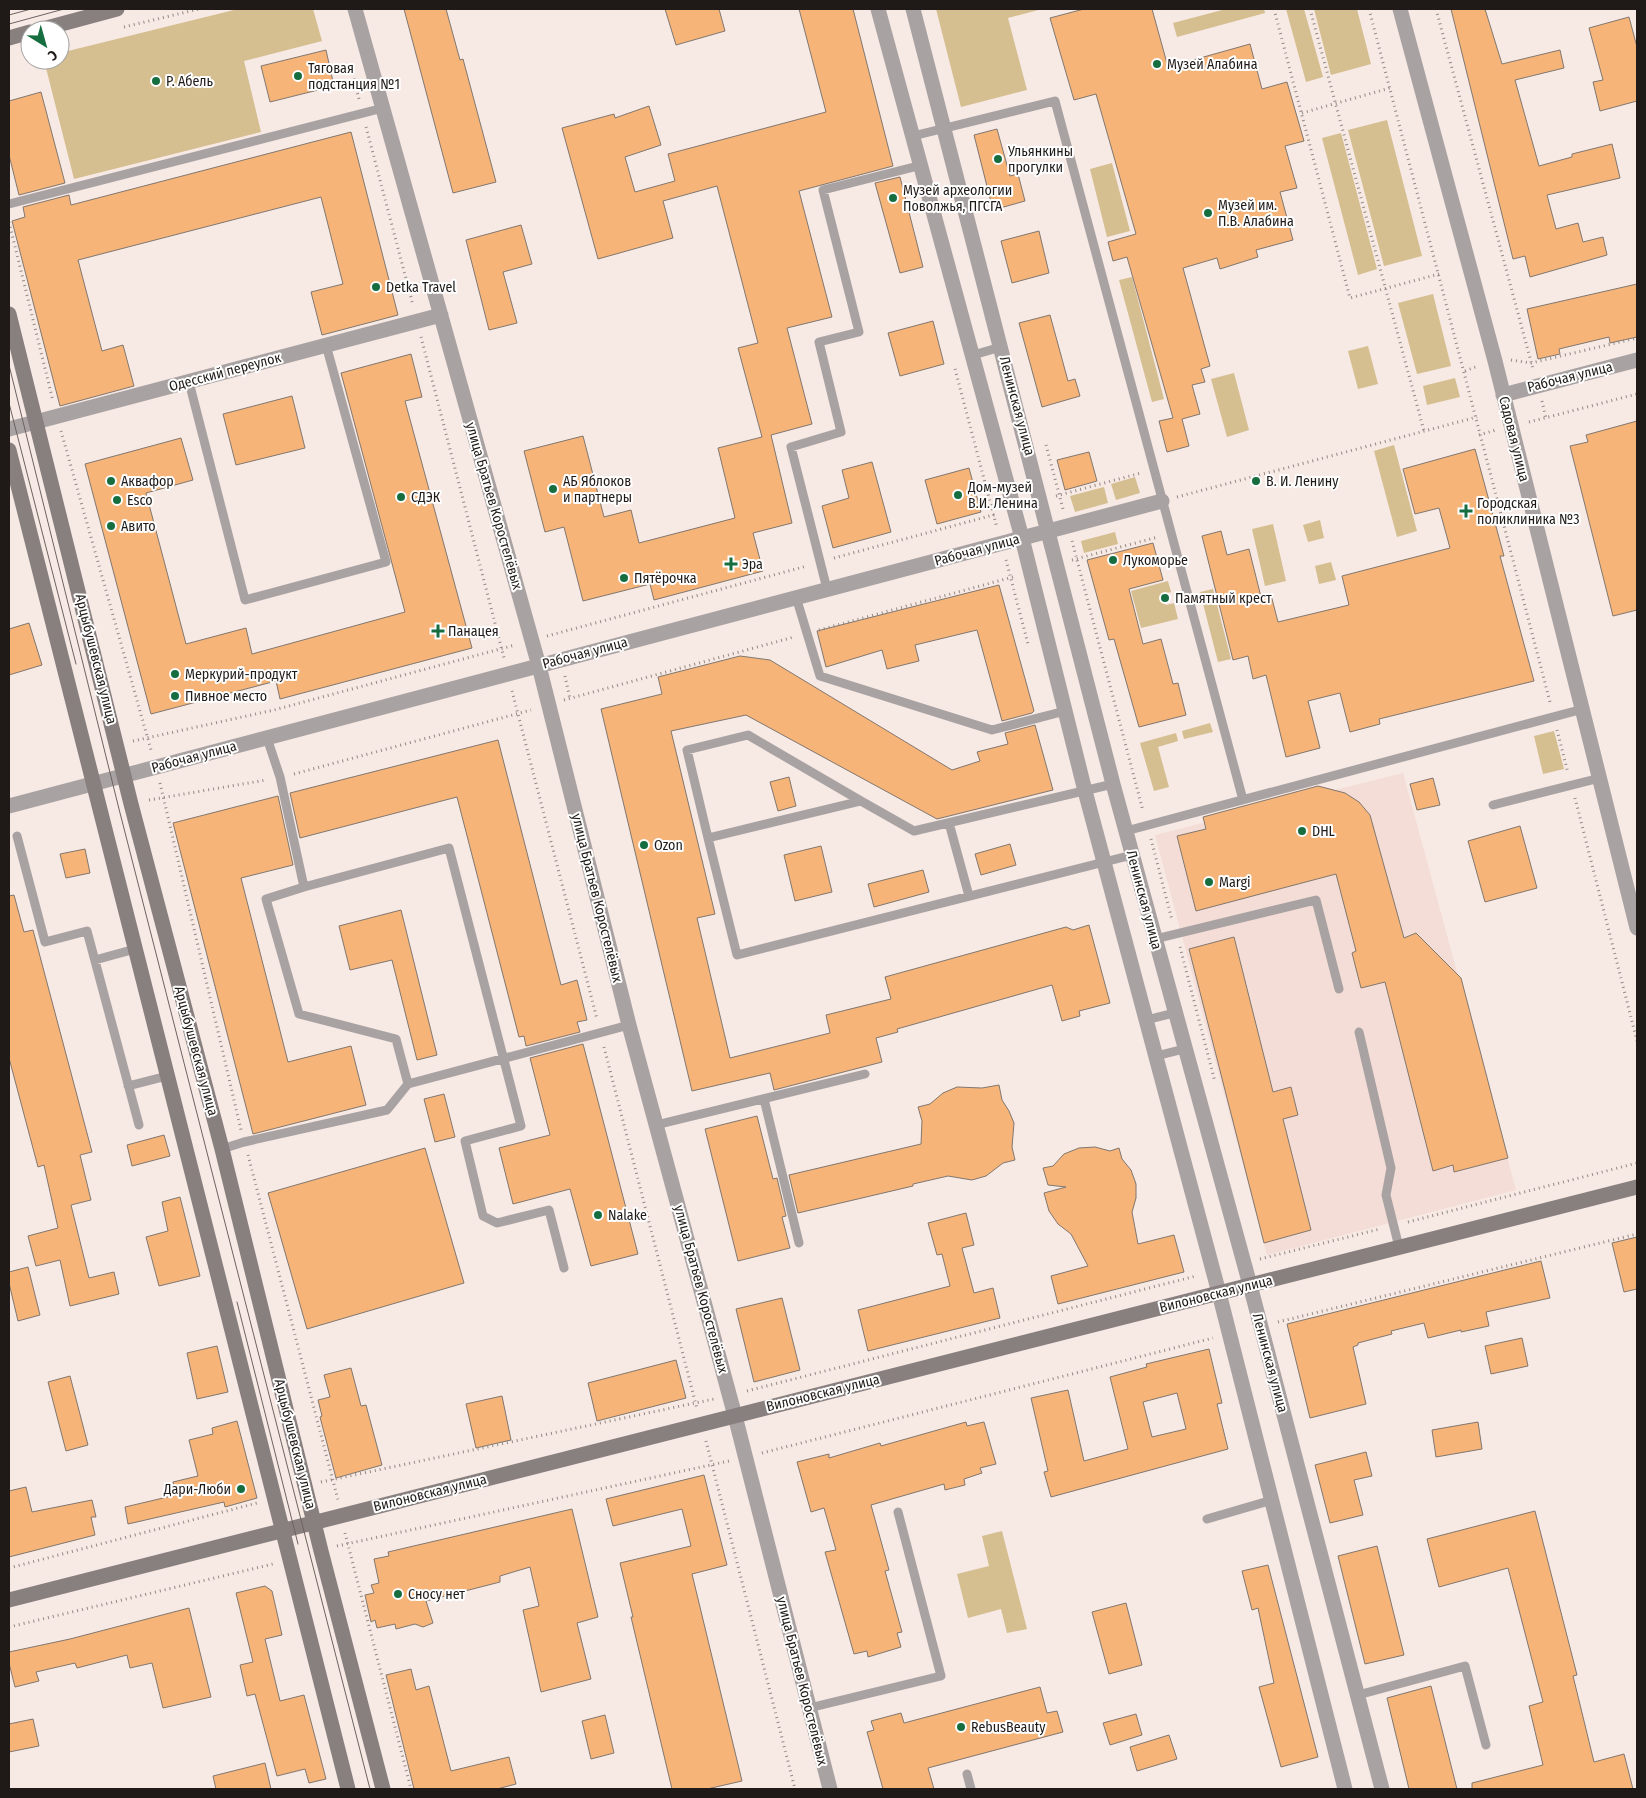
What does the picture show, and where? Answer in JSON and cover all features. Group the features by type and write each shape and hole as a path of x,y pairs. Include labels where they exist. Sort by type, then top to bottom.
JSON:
{"main road":[{"path":"70,21 117,9"},
{"name":"Арцыбушевская улица","path":"9,314 131,804 222,1149 321,1551 383,1789"},
{"path":"9,450 348,1789"},
{"name":"Вилоновская улица","path":"9,1600 1637,1187"}],"street":[{"name":"улица Братьев Коростелёвых","path":"355,9 539,666 629,1025 730,1395 830,1789"},
{"name":"Ленинская улица","path":"878,9 1022,538 1085,791 1230,1334 1345,1789"},
{"name":"Ленинская улица","path":"913,9 943,129 1050,530 1154,939 1250,1285 1382,1789"},
{"name":"Садовая улица","path":"1400,9 1495,361 1637,928"},
{"name":"Одесский переулок","path":"9,430 441,314"},
{"name":"Рабочая улица","path":"1503,395 1637,360"},
{"name":"Рабочая улица","path":"9,806 1162,501"}],"lane":[{"path":"913,136 1055,101 1243,800"},
{"path":"9,204 383,108"},
{"path":"828,589 791,447 841,432 819,342 859,332 823,190 922,165"},
{"path":"189,382 245,600 386,562 326,345"},
{"path":"973,354 1001,347"},
{"path":"796,598 820,676 992,730 1065,711"},
{"path":"1126,831 1582,709"},
{"path":"1114,784 914,832 748,735 686,750 737,955 1132,855"},
{"path":"267,738 280,777 304,887"},
{"path":"1493,806 1600,778"},
{"path":"708,838 861,800"},
{"path":"949,823 969,896"},
{"path":"17,836 45,942 87,931 139,1125"},
{"path":"408,1084 396,1038 299,1014 266,899 449,848 521,1126 465,1141 483,1216 497,1223 548,1210 564,1268"},
{"path":"1154,939 1316,900 1339,989"},
{"path":"95,960 135,950"},
{"path":"1146,1020 1174,1013"},
{"path":"222,1149 244,1142 387,1110 408,1084 629,1025"},
{"path":"1359,1032 1391,1168 1386,1195 1399,1247"},
{"path":"1156,1056 1184,1049"},
{"path":"656,1125 865,1074"},
{"path":"128,1086 167,1076"},
{"path":"764,1099 800,1242"},
{"path":"1207,1520 1272,1500"},
{"path":"809,1708 941,1676 898,1512"},
{"path":"1358,1695 1465,1666 1486,1745"},
{"path":"967,1774 971,1789"}],"path":[{"path":"116,29 199,9"},
{"path":"1274,9 1350,298 1439,274"},
{"path":"1310,9 1424,431"},
{"path":"1369,9 1465,371 1479,435 1572,785 1637,1041"},
{"path":"1436,9 1546,418"},
{"path":"348,58 795,1789"},
{"path":"1302,113 1390,88"},
{"path":"9,222 57,416 156,767 244,1142 334,1480 341,1516 411,1789"},
{"path":"1465,371 1495,361 1520,359 1532,362 1637,338"},
{"path":"1479,435 1637,394"},
{"path":"1179,496 1476,417"},
{"path":"1044,438 1216,1087"},
{"path":"117,743 274,710 994,514"},
{"path":"131,804 280,777 1010,578"},
{"path":"1244,1263 1637,1163"},
{"path":"1260,1326 1637,1234"},
{"path":"1260,1249 1262,1259"},
{"path":"305,1485 730,1395 1213,1271"},
{"path":"321,1551 746,1457 1230,1334"},
{"path":"9,1568 262,1502 274,1493"},
{"path":"9,1627 290,1559"}],"shaded area":[{"path":"238,9 313,9 322,41 244,61 261,132 74,179 47,70 70,70 70,51"},
{"path":"936,9 1042,9 1008,18 1027,90 961,107"},
{"path":"1226,9 1264,9 1265,13 1177,37 1173,23"},
{"path":"1286,9 1304,9 1323,77 1306,82"},
{"path":"1314,9 1357,9 1371,64 1331,75"},
{"path":"1387,120 1422,256 1384,266 1348,130"},
{"path":"1341,133 1377,269 1358,275 1322,138"},
{"path":"1112,163 1130,231 1107,237 1090,169"},
{"path":"1132,277 1164,399 1152,402 1119,280"},
{"path":"1433,294 1451,366 1417,374 1398,303"},
{"path":"1368,346 1378,384 1358,389 1348,351"},
{"path":"1234,373 1249,430 1227,437 1211,379"},
{"path":"1455,378 1460,397 1427,405 1423,386"},
{"path":"1394,445 1417,531 1397,537 1374,451"},
{"path":"1135,477 1140,493 1116,500 1111,484"},
{"path":"1104,487 1108,503 1075,512 1070,496"},
{"path":"1320,520 1324,538 1308,542 1303,525"},
{"path":"1273,524 1286,581 1265,586 1252,529"},
{"path":"1115,532 1118,544 1084,553 1081,541"},
{"path":"1331,562 1336,580 1319,584 1315,566"},
{"path":"1168,581 1171,592 1163,594 1161,601 1166,605 1174,603 1178,619 1141,628 1131,591"},
{"path":"1213,589 1231,659 1218,662 1200,592"},
{"path":"1210,723 1213,732 1184,739 1182,731"},
{"path":"1554,731 1564,769 1543,774 1534,736"},
{"path":"1176,733 1178,741 1158,747 1169,787 1154,791 1140,743"},
{"path":"1403,773 1516,1190 1267,1255 1155,835"},
{"path":"1002,1531 1027,1629 1007,1633 1001,1609 968,1618 957,1574 989,1566 982,1536"}],"building":[{"path":"404,9 446,9 460,60 463,59 496,182 453,193"},
{"path":"665,9 719,9 725,31 676,45"},
{"path":"799,9 853,9 893,166 799,191 832,317 787,328 812,424 771,435 792,523 753,533 763,571 654,600 650,584 583,601 564,527 545,532 524,451 583,436 604,517 631,510 639,543 735,518 718,448 762,437 738,348 758,343 717,186 663,201 673,238 598,259 562,128 614,114 615,118 649,106 661,145 625,157 635,192 675,181 668,154 826,112"},
{"name":"Музей им. П.В. Алабина","path":"1084,9 1152,9 1168,67 1250,44 1262,89 1287,82 1304,141 1285,146 1297,188 1280,192 1293,240 1256,250 1258,257 1220,269 1217,258 1183,268 1210,366 1201,369 1205,382 1192,385 1200,414 1182,419 1189,446 1167,452 1159,421 1173,418 1127,257 1113,261 1108,242 1136,234 1096,94 1074,100 1050,18"},
{"path":"1451,9 1485,9 1502,64 1560,50 1564,68 1515,80 1539,166 1572,157 1572,154 1612,144 1620,178 1547,195 1556,229 1578,223 1583,242 1603,237 1607,255 1530,277 1525,256 1513,259"},
{"path":"1629,17 1637,47 1637,101 1600,111 1593,82 1603,80 1589,28"},
{"name":"Тяговая подстанция №1","path":"326,50 334,86 270,102 261,66"},
{"path":"41,92 65,183 19,195 9,155 9,101"},
{"path":"997,129 1010,176 1018,174 1025,201 993,210 974,135"},
{"path":"351,132 398,315 322,335 311,292 343,284 321,197 78,260 102,351 123,345 134,386 60,406 12,221 25,217 23,207 69,195 71,205"},
{"path":"900,177 923,267 900,273 875,183"},
{"path":"521,225 532,264 503,272 517,323 489,330 466,240"},
{"path":"1039,231 1049,273 1012,283 1001,241"},
{"path":"1637,284 1637,337 1610,343 1609,337 1559,349 1560,354 1538,359 1527,309"},
{"path":"1050,315 1068,381 1075,379 1080,396 1042,407 1019,323"},
{"path":"933,321 944,364 900,376 888,333"},
{"path":"411,354 422,397 405,401 472,648 280,699 276,681 151,714 85,464 181,438 193,480 146,493 186,644 246,628 252,654 405,612 341,373"},
{"path":"292,396 305,448 236,465 223,414"},
{"path":"1637,421 1637,610 1613,616 1570,446 1588,442 1586,435"},
{"path":"1475,449 1504,556 1500,556 1534,681 1379,719 1380,724 1350,732 1340,693 1308,701 1320,748 1286,757 1266,675 1253,679 1248,656 1233,660 1202,536 1221,531 1227,555 1249,549 1261,597 1271,595 1278,622 1349,605 1342,576 1450,548 1439,508 1415,514 1403,469"},
{"path":"1089,452 1097,481 1065,490 1057,460"},
{"path":"872,462 891,532 833,548 822,506 849,498 842,470"},
{"path":"969,468 981,512 937,524 925,480"},
{"path":"1153,543 1163,580 1129,589 1143,644 1161,639 1173,684 1178,683 1186,715 1139,727 1114,639 1109,640 1087,560"},
{"path":"999,585 1034,711 1032,713 1002,721 977,630 915,645 919,661 887,669 882,650 826,667 817,631"},
{"path":"29,623 42,665 9,675 9,629"},
{"path":"740,656 770,660 952,770 980,761 977,752 1008,744 1005,733 1035,725 1053,790 937,819 746,715 671,731 715,914 697,918 730,1058 830,1033 826,1015 891,999 885,977 1066,927 1073,930 1089,925 1110,1003 1079,1011 1080,1016 1062,1021 1052,985 897,1029 898,1032 876,1038 882,1062 774,1090 770,1073 692,1091 601,709 662,694 658,677"},
{"path":"498,740 561,985 577,980 587,1020 577,1022 580,1032 526,1046 524,1036 519,1037 457,797 300,838 290,793"},
{"path":"789,777 796,806 778,811 770,782"},
{"path":"1433,778 1440,805 1417,810 1410,784"},
{"path":"1318,786 1345,793 1359,802 1370,815 1404,938 1416,933 1461,978 1508,1158 1454,1172 1453,1165 1433,1171 1385,982 1361,988 1352,953 1356,951 1336,874 1196,911 1177,836 1206,829 1203,817"},
{"path":"278,796 293,865 241,878 288,1062 351,1046 366,1105 253,1134 173,823"},
{"path":"1520,826 1537,888 1485,902 1468,841"},
{"path":"1010,844 1016,865 981,875 975,854"},
{"path":"821,846 832,892 795,901 784,855"},
{"path":"85,849 90,873 66,878 60,854"},
{"path":"923,870 929,892 874,907 868,884"},
{"path":"14,895 24,932 33,930 92,1152 80,1155 91,1200 71,1205 89,1278 114,1272 119,1294 70,1306 60,1260 36,1266 28,1236 58,1228 44,1165 38,1167 9,1058 9,896"},
{"path":"401,910 437,1055 417,1060 392,960 350,970 339,926"},
{"path":"1234,937 1273,1092 1291,1087 1298,1115 1283,1119 1311,1230 1264,1243 1189,949"},
{"path":"583,1044 638,1254 591,1266 570,1189 513,1204 499,1148 550,1135 530,1058"},
{"path":"999,1085 1002,1100 1014,1123 1012,1147 1015,1160 1003,1163 986,1176 972,1180 948,1176 798,1213 789,1175 921,1144 922,1121 918,1107 930,1104 943,1093 957,1087 982,1088"},
{"path":"444,1094 455,1137 435,1142 424,1099"},
{"path":"757,1116 773,1179 777,1178 786,1216 782,1217 790,1248 738,1261 705,1129"},
{"path":"164,1135 170,1156 132,1166 127,1145"},
{"path":"1095,1147 1110,1151 1119,1148 1122,1159 1131,1170 1136,1184 1136,1198 1132,1212 1138,1244 1174,1235 1184,1272 1058,1304 1051,1276 1088,1266 1071,1234 1058,1224 1049,1211 1044,1193 1066,1187 1048,1185 1043,1168 1053,1166 1064,1154 1079,1148"},
{"path":"425,1148 464,1283 307,1329 268,1193"},
{"path":"180,1197 200,1276 159,1286 146,1237 168,1231 162,1202"},
{"path":"966,1213 974,1245 962,1248 974,1293 993,1288 1000,1318 868,1351 858,1310 950,1286 942,1254 937,1255 928,1223"},
{"path":"1637,1237 1637,1289 1624,1292 1612,1243"},
{"path":"1541,1261 1550,1298 1486,1312 1489,1326 1428,1338 1424,1323 1391,1331 1392,1334 1358,1343 1358,1345 1353,1347 1366,1404 1310,1418 1287,1324"},
{"path":"28,1267 40,1315 18,1321 9,1283 9,1272"},
{"path":"782,1298 800,1370 754,1382 736,1309"},
{"path":"1522,1338 1528,1366 1491,1374 1485,1346"},
{"path":"217,1346 228,1392 197,1399 187,1353"},
{"path":"1209,1349 1222,1403 1217,1404 1228,1449 1051,1497 1044,1472 1048,1471 1031,1398 1068,1390 1084,1461 1128,1449 1110,1377 1147,1367 1146,1364","holes":["1177,1393 1186,1429 1152,1437 1143,1402"]},
{"path":"676,1360 686,1398 597,1421 588,1383"},
{"path":"351,1368 361,1406 366,1405 382,1465 336,1478 320,1417 322,1416 318,1400 330,1397 324,1375"},
{"path":"70,1376 88,1445 66,1451 48,1382"},
{"path":"502,1396 511,1440 476,1448 466,1404"},
{"path":"237,1421 257,1498 225,1507 224,1502 128,1524 125,1507 176,1495 173,1482 198,1476 189,1440 213,1434 212,1428"},
{"path":"966,1422 967,1426 984,1422 996,1464 980,1468 982,1473 964,1479 965,1485 945,1490 944,1484 871,1505 889,1570 885,1571 902,1632 897,1633 901,1647 868,1657 867,1651 854,1654 825,1552 836,1550 824,1508 811,1512 797,1462 829,1454 829,1458 880,1443 881,1446"},
{"path":"1478,1422 1482,1449 1436,1457 1432,1430"},
{"path":"1366,1452 1372,1476 1354,1480 1363,1515 1330,1523 1315,1465"},
{"path":"704,1475 727,1565 692,1574 742,1781 707,1789 672,1789 620,1563 691,1546 682,1509 613,1526 606,1499"},
{"path":"26,1487 32,1512 92,1500 96,1517 91,1517 95,1535 9,1557 9,1491"},
{"path":"572,1509 598,1617 577,1623 591,1679 541,1692 523,1610 539,1606 530,1567 500,1576 500,1582 426,1601 433,1623 423,1627 415,1624 396,1629 395,1624 377,1628 375,1620 371,1622 365,1595 374,1593 371,1585 379,1583 374,1559 389,1556 388,1552"},
{"path":"1535,1511 1577,1675 1573,1676 1594,1762 1624,1754 1633,1789 1472,1789 1472,1783 1543,1765 1529,1706 1543,1702 1508,1568 1439,1587 1427,1539"},
{"path":"1377,1546 1404,1655 1365,1664 1338,1556"},
{"path":"1268,1565 1318,1757 1281,1767 1259,1687 1274,1683 1258,1608 1252,1610 1242,1571"},
{"path":"265,1586 272,1591 282,1635 265,1639 280,1701 304,1695 326,1779 309,1783 305,1769 277,1776 255,1694 247,1696 240,1665 253,1662 236,1593"},
{"path":"1126,1603 1142,1665 1109,1674 1092,1612"},
{"path":"189,1608 211,1697 163,1708 152,1663 130,1668 127,1655 77,1668 75,1663 36,1672 39,1681 15,1687 9,1663 9,1652 70,1639"},
{"path":"411,1669 416,1690 429,1686 451,1771 509,1757 516,1784 497,1789 414,1789 386,1675"},
{"path":"1431,1686 1457,1789 1409,1789 1387,1698"},
{"path":"1040,1687 1047,1713 1057,1711 1063,1732 928,1768 934,1789 883,1789 867,1732 874,1730 871,1721 901,1713 904,1723"},
{"path":"1136,1714 1142,1735 1110,1745 1103,1723"},
{"path":"605,1715 614,1753 591,1759 582,1721"},
{"path":"33,1719 39,1746 9,1752 9,1724"},
{"path":"1169,1735 1177,1759 1137,1771 1130,1747"},
{"path":"265,1763 271,1789 216,1789 213,1776"}],"tram line":[{"path":"9,15 31,9"},
{"path":"9,24 64,9"},
{"path":"9,365 119,809 370,1789"},
{"path":"9,403 76,664"},
{"path":"237,1302 298,1544"}],"place":[{"name":"Музей Алабина","path":"1157,64"},
{"name":"Тяговая подстанция №1","path":"298,76"},
{"name":"Р. Абель","path":"156,81"},
{"name":"Ульянкины прогулки","path":"998,159"},
{"name":"Музей археологии Поволжья, ПГСГА","path":"893,198"},
{"name":"Музей им. П.В. Алабина","path":"1208,213"},
{"name":"Detka Travel","path":"376,287"},
{"name":"Аквафор","path":"111,481"},
{"name":"В. И. Ленину","path":"1256,481"},
{"name":"АБ Яблоков и партнеры","path":"553,489"},
{"name":"Дом-музей В.И. Ленина","path":"958,495"},
{"name":"СДЭК","path":"401,497"},
{"name":"Esco","path":"117,500"},
{"name":"Городская поликлиника №3","path":"1466,511"},
{"name":"Авито","path":"111,526"},
{"name":"Лукоморье","path":"1113,560"},
{"name":"Эра","path":"731,564"},
{"name":"Пятёрочка","path":"624,578"},
{"name":"Памятный крест","path":"1165,598"},
{"name":"Панацея","path":"438,631"},
{"name":"Меркурий-продукт","path":"175,674"},
{"name":"Пивное место","path":"175,696"},
{"name":"DHL","path":"1302,831"},
{"name":"Ozon","path":"644,845"},
{"name":"Margi","path":"1209,882"},
{"name":"Nalake","path":"598,1215"},
{"name":"Дари-Люби","path":"241,1489"},
{"name":"Сносу нет","path":"398,1594"},
{"name":"RebusBeauty","path":"961,1727"}]}
